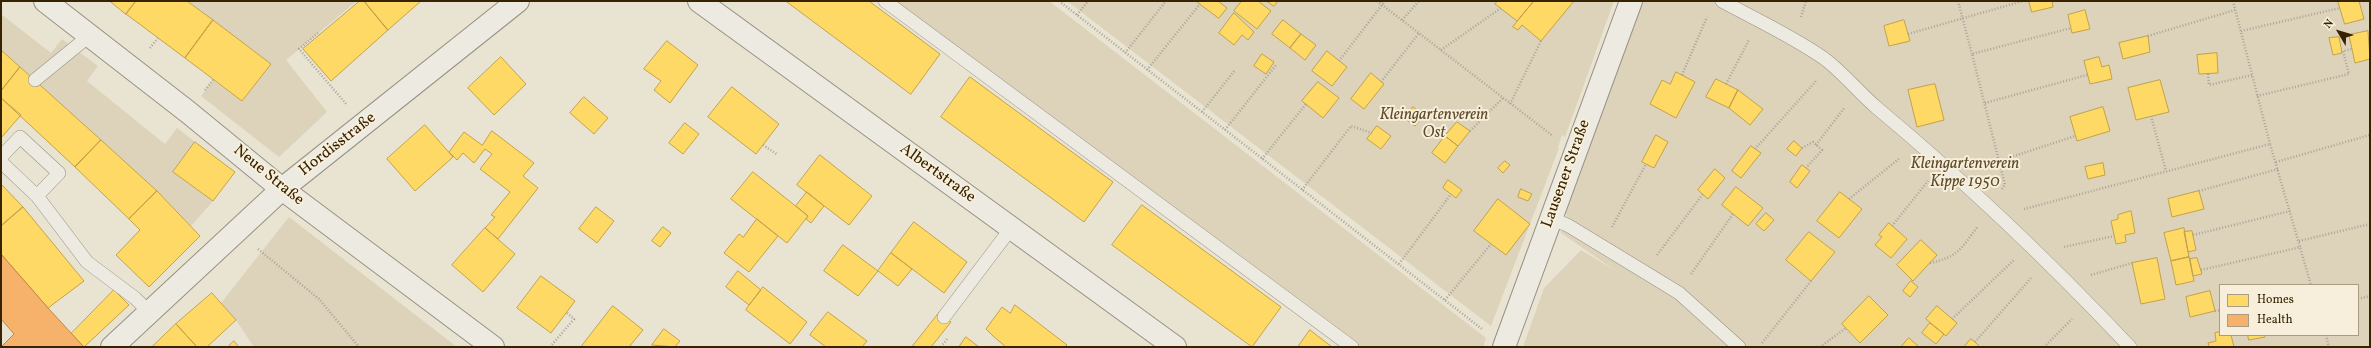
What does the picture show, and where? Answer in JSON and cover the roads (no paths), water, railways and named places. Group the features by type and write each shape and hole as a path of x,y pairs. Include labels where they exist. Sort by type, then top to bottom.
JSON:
{"street":[{"name":"Neue Straße","path":"45,1 188,112 282,189 494,347"},
{"name":"Hordisstraße","path":"112,347 235,231 282,189 518,1"},
{"name":"Albertstraße","path":"699,1 1012,227 1175,347"},
{"name":"Lausener Straße","path":"1504,346 1631,1"}],"lane":[{"path":"884,1 1352,347"},
{"path":"1722,1 1794,39 1831,64 1857,92 1917,141 2032,245 2130,347"},
{"path":"35,80 89,36"},
{"path":"1,157 20,137 59,173 37,196"},
{"path":"1,162 37,196 87,262 136,298 149,312"},
{"path":"1551,218 1569,226 1679,293 1739,347"},
{"path":"944,317 1012,227"}],"park label":[{"name":"Kleingartenverein Ost","path":"1434,125"},
{"name":"Kleingartenverein Kippe 1950","path":"1965,174"}]}
